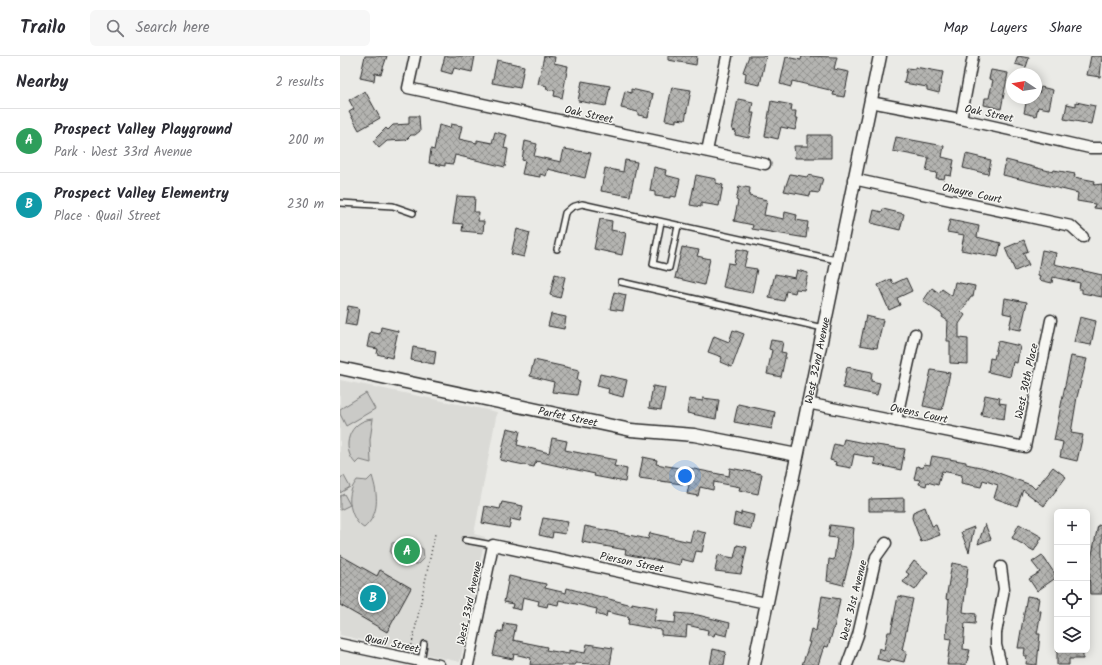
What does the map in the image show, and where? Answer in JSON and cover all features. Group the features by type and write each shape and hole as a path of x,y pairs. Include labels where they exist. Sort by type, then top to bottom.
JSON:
{"street":[{"name":"Oak Street","path":"415,56 408,88 765,164"},
{"path":"707,151 727,56"},
{"name":"West 32nd Avenue","path":"754,665 836,260 880,56"},
{"path":"961,119 973,56"},
{"name":"Oak Street","path":"870,102 961,119 1090,148 1102,148"},
{"name":"Ohayre Court","path":"853,179 1071,226 1083,237"},
{"name":"West 30th Place","path":"1025,447 1051,320"},
{"path":"896,421 915,334"},
{"name":"Parfet Street","path":"340,368 631,430 694,435 797,456"},
{"name":"Owens Court","path":"807,403 1025,447"},
{"name":"West 31st Avenue","path":"847,665 858,634 876,557 886,543"},
{"name":"Pierson Street","path":"493,546 766,603"},
{"name":"West 33rd Avenue","path":"468,665 493,546"},
{"path":"1001,567 1004,589 996,633 996,645 1001,665"},
{"name":"Quail Street","path":"340,644 439,665"}],"lane":[{"path":"340,203 393,206 413,213"},
{"path":"558,249 565,213 572,207 582,204 836,260"},
{"path":"661,222 653,264 669,268 678,226"},
{"path":"621,282 823,328"},
{"path":"465,540 493,546"},
{"path":"421,661 424,644"}],"path":[{"path":"409,658 435,534"}],"shaded area":[{"path":"340,380 497,412 474,534 485,537 460,662 340,635"},
{"path":"366,393 375,409 346,426 340,414 340,409"},
{"path":"373,419 370,440 371,463 360,460 356,464 351,458 349,450 348,443 350,436 353,429 358,424"},
{"path":"344,476 350,487 340,493 340,478"},
{"path":"372,476 376,490 376,504 373,517 364,528 354,517 350,506 350,496 352,488 357,480 367,481"},
{"path":"344,494 350,505 340,510 340,496"},
{"path":"409,540 423,549 424,558 418,564 403,562 390,553 392,543"}],"building":[{"path":"365,56 387,56 381,74 375,73 374,81 360,78"},
{"path":"445,56 475,56 472,72 454,68 452,74 441,71"},
{"path":"544,56 555,57 554,63 568,66 562,98 554,96 555,91 546,89 547,86 538,84"},
{"path":"668,56 697,56 696,65 668,60"},
{"path":"749,56 766,56 760,85 745,82 746,73 743,72"},
{"path":"802,56 837,57 834,69 849,72 844,97 833,95 834,91 792,81 791,87 780,84 786,57 801,60"},
{"path":"1018,56 1029,58 1026,67 1015,64"},
{"path":"1091,56 1102,56 1100,77 1087,75"},
{"path":"497,60 524,66 520,88 492,83"},
{"path":"915,67 943,72 939,93 927,90 927,87 904,83 907,68 915,69"},
{"path":"991,70 1006,73 1006,83 1001,109 984,105 985,98 989,98 993,80 989,79"},
{"path":"582,81 610,86 606,106 578,101"},
{"path":"672,87 691,90 685,120 676,119 676,122 665,120"},
{"path":"1042,87 1053,90 1049,109 1038,107 1036,116 1024,113 1026,104 1042,104"},
{"path":"631,89 653,94 648,117 638,115 638,112 621,108 625,91 631,93"},
{"path":"365,91 380,118 359,130 349,112 354,109 349,100"},
{"path":"738,99 753,102 751,113 754,113 749,138 735,135 736,131 732,130"},
{"path":"771,101 792,105 791,111 796,111 795,118 798,118 795,130 781,127 778,139 765,136"},
{"path":"1076,102 1095,106 1091,124 1064,119 1067,104 1076,106"},
{"path":"409,116 419,116 420,131 415,135 411,135 406,140 387,141 379,148 373,141 386,128 388,130 393,125 409,124"},
{"path":"451,124 462,126 459,139 477,143 477,140 492,143 495,132 507,135 504,148 508,149 505,167 455,155 453,164 445,163 445,166 429,163 431,149 434,150 439,125 450,128"},
{"path":"808,135 831,135 831,158 795,158 794,146 808,146"},
{"path":"896,137 944,146 942,157 954,160 951,176 945,175 944,179 936,178 937,173 926,171 929,158 893,151"},
{"path":"525,141 537,144 534,156 561,162 564,149 591,153 585,178 548,169 546,176 540,174 540,177 522,174 525,161 522,160"},
{"path":"966,154 991,160 988,174 963,168"},
{"path":"625,160 637,162 630,196 601,191 605,168 623,172"},
{"path":"1006,160 1053,172 1054,170 1075,174 1074,177 1095,181 1094,185 1102,184 1102,209 1094,208 1095,204 1077,201 1078,193 1003,175"},
{"path":"654,167 666,170 665,175 680,179 676,197 670,196 670,198 655,196 655,192 650,191"},
{"path":"790,174 823,178 819,193 811,192 810,196 784,191"},
{"path":"696,175 716,179 716,183 723,185 719,206 701,203 701,207 690,205"},
{"path":"739,186 750,188 749,196 767,200 764,215 784,219 785,212 797,215 796,220 808,222 806,238 752,229 753,225 734,221"},
{"path":"457,196 475,197 474,212 479,212 478,221 484,221 483,233 462,231 463,224 453,223"},
{"path":"883,209 904,214 900,230 871,223 874,210 882,212"},
{"path":"600,219 612,221 611,230 626,233 622,255 594,249"},
{"path":"950,220 979,226 977,237 1001,243 998,257 961,250 964,235 947,232"},
{"path":"517,229 530,233 524,257 511,254"},
{"path":"1024,240 1028,251 1023,253 1029,265 1015,271 1005,248"},
{"path":"682,247 699,250 697,256 710,259 704,285 675,278"},
{"path":"737,249 748,251 744,267 757,269 752,293 723,287 728,263 734,264"},
{"path":"1042,250 1056,253 1054,264 1102,275 1102,297 1082,293 1082,289 1079,289 1080,283 1053,277 1052,283 1039,280 1040,276 1038,275 1038,272"},
{"path":"797,270 808,273 804,290 796,289 795,293 786,291 784,301 769,298 775,274 795,278"},
{"path":"555,274 565,277 560,298 550,295"},
{"path":"906,278 912,291 897,298 900,305 889,310 878,285 891,279 893,284"},
{"path":"955,282 975,286 973,297 971,297 961,312 965,315 959,324 959,338 968,339 968,364 950,363 950,341 947,341 948,321 942,317 943,315 923,301 932,288 939,293 942,289 952,296"},
{"path":"614,292 626,295 623,311 610,309"},
{"path":"1005,298 1027,302 1021,330 1009,328 1012,315 1003,313"},
{"path":"348,306 359,308 356,326 345,324"},
{"path":"551,314 566,317 564,329 548,326"},
{"path":"866,316 883,320 877,348 860,345"},
{"path":"1080,317 1096,321 1091,345 1074,342"},
{"path":"381,327 398,331 392,358 377,354 378,349 367,347 370,332 380,334"},
{"path":"733,330 744,334 732,367 720,362 722,357 708,352 714,336 729,342"},
{"path":"771,340 783,342 781,352 786,353 781,377 767,374 772,350 769,349"},
{"path":"998,341 1020,346 1017,363 1013,362 1010,377 988,372 990,358 994,359"},
{"path":"413,347 436,351 434,364 411,360"},
{"path":"1071,356 1087,359 1077,397 1071,433 1083,435 1077,461 1060,457 1063,442 1054,440"},
{"path":"534,360 579,370 577,380 580,381 577,395 552,392 554,382 530,376"},
{"path":"847,367 872,372 871,381 880,383 877,395 843,388"},
{"path":"931,370 950,373 942,410 923,406"},
{"path":"600,374 627,380 623,397 608,393 609,389 597,386"},
{"path":"653,386 665,388 661,410 649,408"},
{"path":"985,395 1000,398 999,403 1006,404 1004,419 981,415"},
{"path":"703,398 719,400 716,419 687,413 689,399 703,401"},
{"path":"738,404 775,412 772,429 734,422"},
{"path":"507,428 520,431 517,445 549,453 552,438 567,441 565,450 616,460 614,466 627,469 625,482 594,476 595,474 536,461 534,467 500,460"},
{"path":"844,439 905,449 901,470 874,464 875,458 854,454 851,468 835,465 836,462 830,460 834,444 842,446"},
{"path":"932,456 966,462 966,464 985,468 1031,485 1035,489 1053,467 1066,477 1044,506 1023,490 1017,506 994,498 998,485 983,480 981,487 961,483 962,475 942,471 938,485 927,482 926,486 919,484 920,480 914,479 917,466 923,468 924,464 930,465"},
{"path":"643,457 657,460 656,464 684,469 684,467 729,476 730,468 762,474 758,494 739,490 740,487 714,482 713,490 700,487 698,496 687,494 689,485 639,478"},
{"path":"904,498 904,511 869,511 869,499"},
{"path":"502,502 523,506 520,521 511,519 509,528 482,523 485,506 500,509"},
{"path":"925,507 932,526 936,525 940,535 921,542 912,518 913,512"},
{"path":"741,512 754,515 751,529 733,525 735,513 741,515"},
{"path":"543,518 568,522 565,534 553,532 552,538 539,535"},
{"path":"985,524 991,539 978,544"},
{"path":"1019,524 1042,537 1034,551 1012,538"},
{"path":"830,525 854,528 851,555 843,585 827,581 829,559 834,560 837,538 828,537"},
{"path":"1098,525 1102,526 1102,594 1090,594 1090,564"},
{"path":"585,526 648,539 650,533 690,542 693,530 706,533 702,552 696,551 693,562 681,559 680,565 625,554 626,550 582,542"},
{"path":"974,527 969,552 961,532"},
{"path":"737,545 747,547 741,574 715,571 718,555 734,558"},
{"path":"340,555 377,576 380,570 411,588 387,632 340,605"},
{"path":"1042,555 1054,573 1054,579 1037,591 1029,579 1040,572 1032,562"},
{"path":"914,561 928,572 915,590 903,582 909,574 906,572"},
{"path":"952,563 968,566 963,612 976,614 975,624 965,623 963,649 970,650 966,665 947,665 951,639 946,638 949,600 946,599"},
{"path":"509,576 546,584 545,588 566,593 567,588 632,605 632,603 657,608 654,621 675,623 676,613 698,615 730,623 727,636 715,633 714,636 707,635 708,630 687,625 686,637 661,635 661,630 628,624 629,617 607,612 606,617 596,614 597,609 559,600 558,605 548,603 547,607 538,605 539,601 523,597 521,610 512,608 513,604 504,602"},
{"path":"822,596 840,599 835,624 828,647 824,646 818,665 802,665 810,642 808,642 811,629 816,631"},
{"path":"898,596 913,599 902,650 907,651 904,662 891,659 890,662 877,659 879,648 884,650 888,632 891,632"},
{"path":"1027,596 1039,598 1037,610 1041,611 1037,634 1040,634 1037,665 1026,664 1027,656 1024,656 1025,648 1018,648"},
{"path":"504,623 516,625 513,640 547,647 546,650 569,654 569,650 585,653 587,644 613,648 610,665 575,663 575,665 530,665 531,658 514,654 513,659 493,655 498,631 503,632"},
{"path":"713,649 726,652 724,665 710,665"},
{"path":"1057,653 1083,653 1083,659 1069,659 1069,665 1057,665"}],"place":[{"name":"Prospect Valley Playground","path":"407,551"},
{"name":"Prospect Valley Elementry","path":"373,598"}]}
